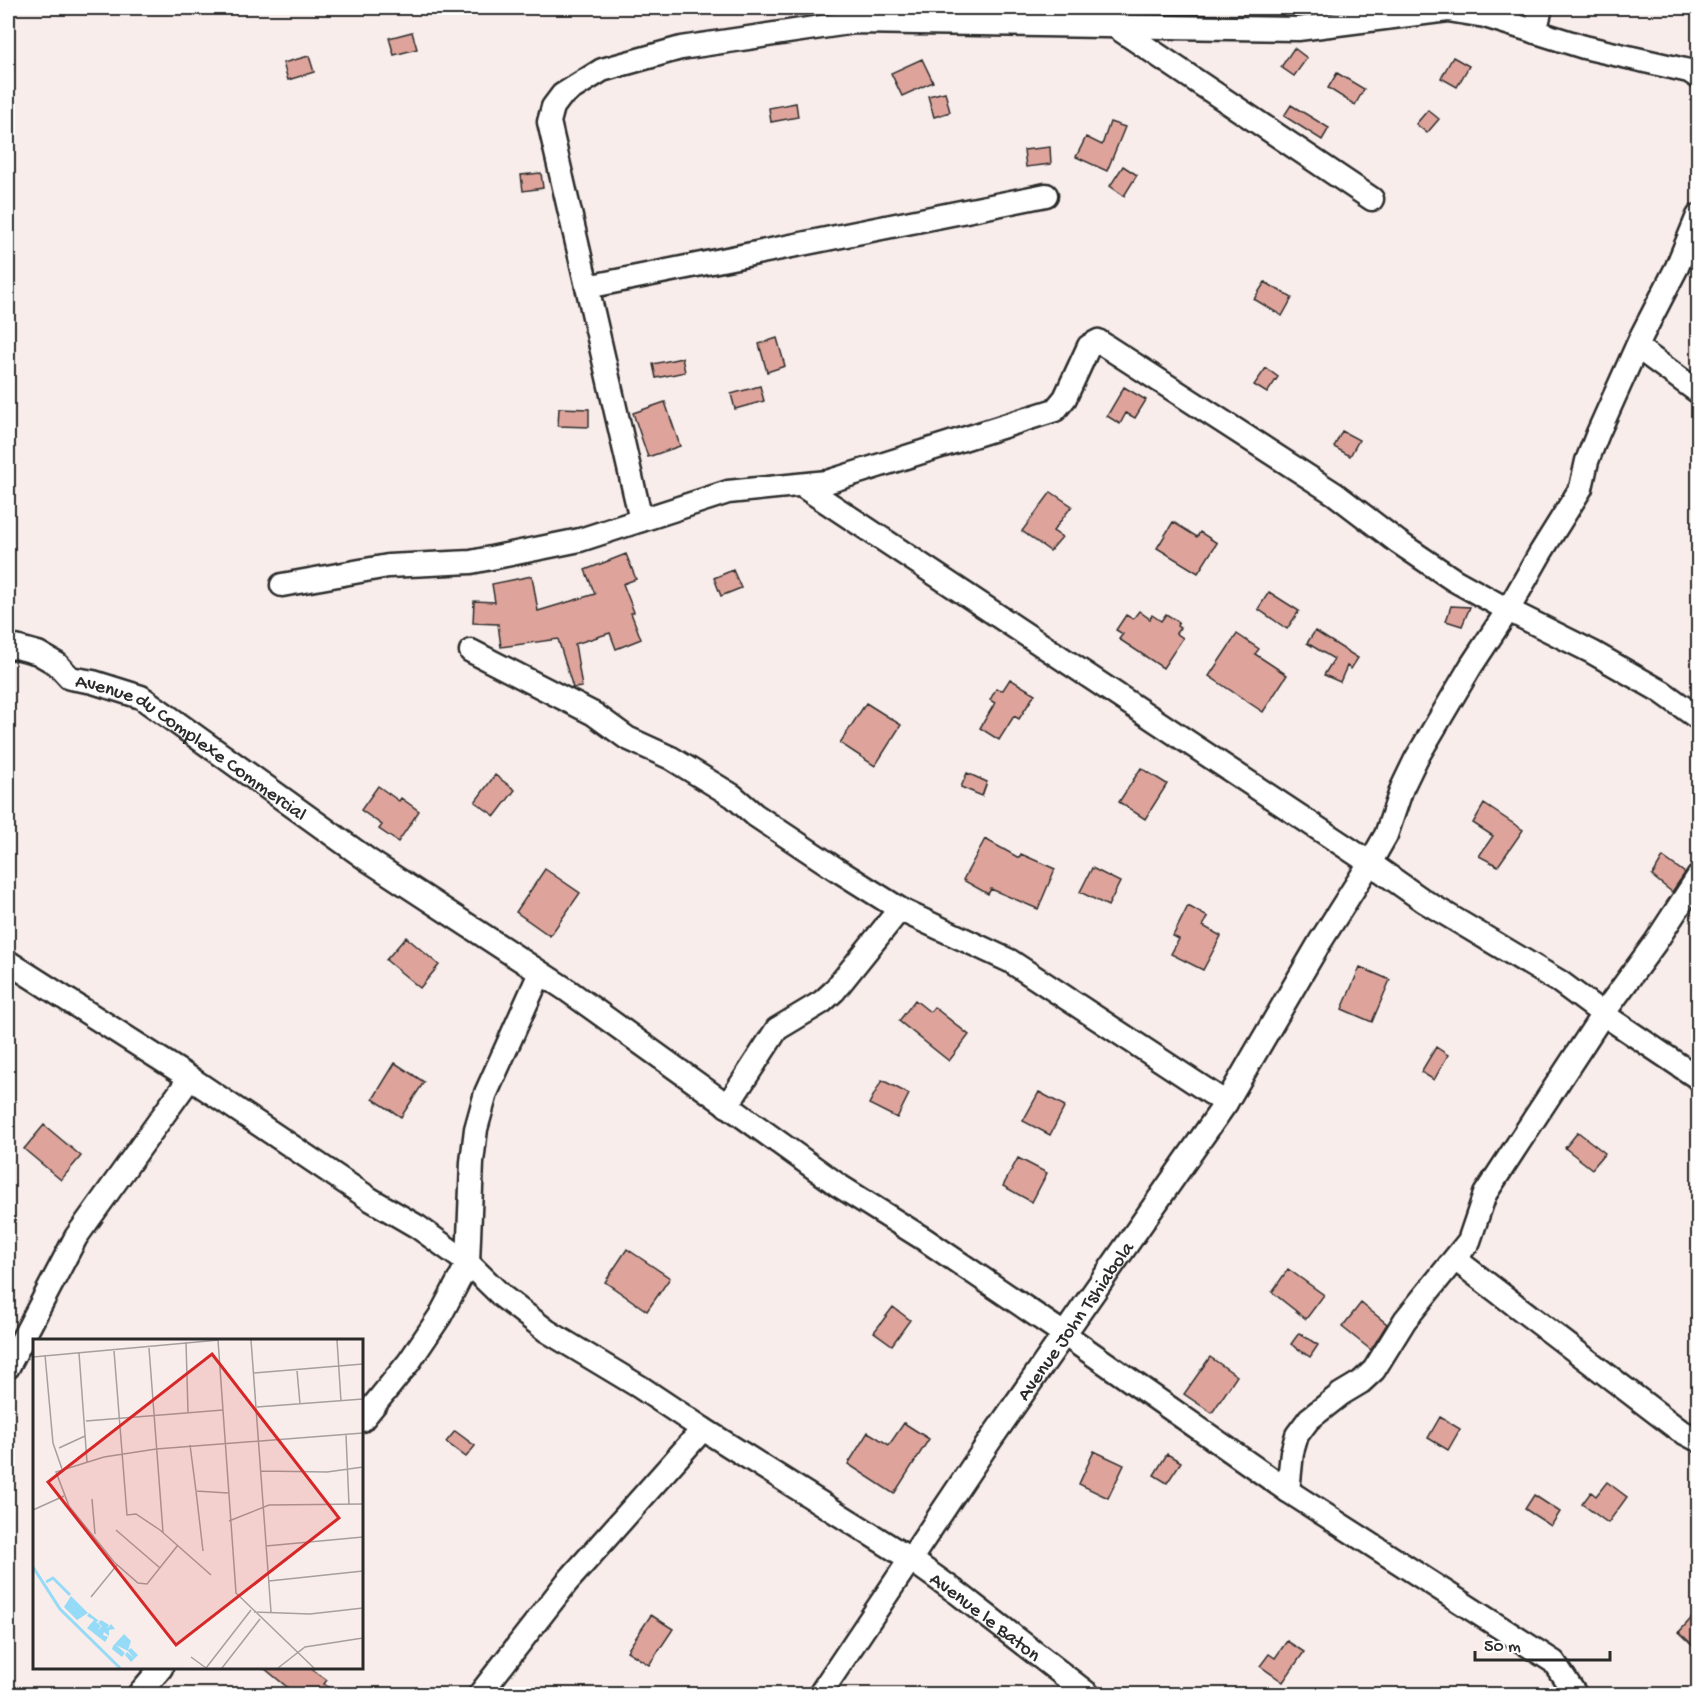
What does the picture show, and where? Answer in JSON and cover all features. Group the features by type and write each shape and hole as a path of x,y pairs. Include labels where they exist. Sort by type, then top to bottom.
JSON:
{"street":[{"path":"1535,32 1541,8"},
{"path":"641,520 549,122 553,107 562,95 602,70 681,48 819,17 855,22 1298,29 1448,10 1485,16 1584,47 1689,71 1698,77"},
{"path":"1113,25 1372,199"},
{"path":"587,287 1046,195"},
{"name":"Avenue John Tshiabola","path":"820,1695 1064,1334 1226,1103 1320,942 1370,863 1386,835 1402,788 1416,759 1581,488 1594,442 1637,347 1677,267 1698,216"},
{"path":"282,585 388,567 471,562 580,540 728,492 827,482 1055,410 1065,398 1089,346 1098,341 1335,494 1398,542 1454,580 1592,652 1662,692 1698,718"},
{"path":"1637,347 1698,392"},
{"path":"801,485 1424,901 1560,982 1698,1078"},
{"name":"Avenue du Complexe Commercial","path":"8,648 16,647 38,653 57,664 70,678 93,682 141,697 368,860 567,990 838,1185 924,1239 1064,1334 1288,1491 1554,1662 1575,1695"},
{"path":"471,651 594,714 627,738 671,758 733,796 755,815 903,911 1010,961 1226,1103"},
{"path":"1288,1491 1292,1452 1297,1435 1309,1419 1374,1370 1405,1320 1469,1241 1485,1194 1603,1014 1655,943 1698,877"},
{"path":"727,1106 777,1029 822,1002 834,991 895,915 903,911"},
{"name":"Avenue le Baton","path":"8,962 190,1078 323,1168 418,1227 468,1263 503,1297 547,1331 631,1381 910,1559 968,1601 1088,1695"},
{"path":"363,1419 410,1362 440,1316 468,1263 472,1162 476,1129 486,1094 540,973"},
{"path":"8,1367 76,1237 190,1078"},
{"path":"1455,1258 1679,1430 1698,1440"},
{"path":"480,1695 567,1582 703,1429"},
{"path":"139,1695 160,1669"}],"building":[{"path":"412,32 417,49 394,55 389,38"},
{"path":"1294,48 1307,58 1294,76 1281,67"},
{"path":"309,56 314,72 288,80 283,63"},
{"path":"1453,57 1469,66 1457,87 1441,78"},
{"path":"922,59 933,82 902,96 891,73"},
{"path":"1337,73 1364,89 1355,105 1328,88"},
{"path":"945,92 950,112 934,117 928,96"},
{"path":"796,103 798,117 771,122 769,108"},
{"path":"1291,105 1329,128 1322,140 1284,116"},
{"path":"1428,110 1439,119 1427,133 1416,124"},
{"path":"1110,122 1125,127 1107,171 1076,157 1086,137 1102,145"},
{"path":"1050,147 1051,164 1026,167 1024,150"},
{"path":"1123,166 1137,175 1124,196 1110,186"},
{"path":"541,173 543,188 523,191 521,175"},
{"path":"1265,282 1292,298 1282,316 1254,299"},
{"path":"777,338 785,366 767,372 759,344"},
{"path":"682,358 685,372 656,378 653,364"},
{"path":"1266,368 1278,377 1267,393 1254,385"},
{"path":"760,386 764,401 735,409 731,394"},
{"path":"1124,387 1146,400 1135,418 1126,413 1120,424 1107,416"},
{"path":"665,402 680,446 648,457 633,413"},
{"path":"559,408 589,409 589,427 558,426"},
{"path":"1342,431 1359,440 1350,456 1334,447"},
{"path":"1051,492 1072,506 1053,531 1062,537 1050,551 1022,531"},
{"path":"1173,522 1197,537 1200,532 1217,543 1198,573 1157,548"},
{"path":"626,554 636,579 623,584 641,639 616,649 610,633 575,644 582,687 573,688 558,639 501,647 498,624 473,623 474,601 495,602 492,584 532,576 538,611 595,594 585,570"},
{"path":"733,570 741,588 721,596 714,578"},
{"path":"1269,592 1299,611 1287,629 1258,609"},
{"path":"1451,606 1470,607 1462,626 1446,621"},
{"path":"1139,611 1150,619 1152,615 1161,621 1166,614 1179,622 1177,626 1180,628 1176,633 1183,638 1163,668 1119,639 1123,634 1116,630 1126,615 1133,619"},
{"path":"1315,631 1358,658 1351,669 1347,666 1340,682 1324,675 1334,659 1307,643"},
{"path":"1237,634 1259,649 1255,654 1287,675 1263,712 1209,676"},
{"path":"1010,679 1035,694 1019,719 1014,716 999,740 980,728 995,703 990,700 996,689 1003,690"},
{"path":"866,703 901,725 875,766 840,743"},
{"path":"1141,768 1167,784 1145,819 1119,802"},
{"path":"967,773 987,782 982,796 961,787"},
{"path":"495,775 515,790 495,816 475,802"},
{"path":"378,786 399,801 401,798 419,811 398,842 379,829 382,825 361,810"},
{"path":"1484,804 1523,830 1498,866 1479,856 1493,836 1473,823"},
{"path":"985,839 1019,858 1021,854 1055,869 1038,909 991,889 988,894 963,880"},
{"path":"1663,857 1685,873 1672,892 1652,876"},
{"path":"1092,868 1120,882 1108,906 1080,892"},
{"path":"545,869 580,893 550,936 516,912"},
{"path":"1188,906 1208,917 1203,926 1221,936 1203,970 1171,954 1179,939 1173,936"},
{"path":"406,937 439,965 420,988 386,960"},
{"path":"1360,967 1390,980 1372,1022 1342,1009"},
{"path":"915,1000 930,1012 934,1007 969,1035 949,1061 899,1021"},
{"path":"1436,1047 1448,1055 1434,1080 1421,1072"},
{"path":"395,1063 424,1082 401,1117 373,1099"},
{"path":"882,1080 909,1094 897,1118 869,1104"},
{"path":"1039,1092 1065,1106 1050,1135 1023,1121"},
{"path":"44,1125 81,1156 61,1180 24,1149"},
{"path":"1578,1132 1605,1153 1592,1169 1565,1148"},
{"path":"1018,1158 1047,1173 1032,1202 1003,1186"},
{"path":"627,1249 670,1278 647,1311 605,1282"},
{"path":"1288,1269 1324,1295 1306,1319 1272,1292"},
{"path":"1361,1303 1387,1324 1371,1350 1342,1327"},
{"path":"893,1307 910,1320 892,1345 874,1332"},
{"path":"1299,1333 1318,1345 1310,1357 1291,1344"},
{"path":"1210,1357 1237,1376 1212,1413 1184,1394"},
{"path":"1440,1417 1460,1429 1448,1450 1428,1438"},
{"path":"904,1423 929,1439 894,1494 848,1464 868,1432 889,1445"},
{"path":"455,1431 475,1446 466,1457 446,1442"},
{"path":"1094,1451 1124,1465 1108,1498 1079,1484"},
{"path":"1167,1454 1181,1462 1167,1483 1154,1475"},
{"path":"1607,1482 1627,1497 1608,1523 1582,1504 1591,1492 1596,1496"},
{"path":"1534,1495 1560,1512 1551,1526 1525,1509"},
{"path":"1698,1611 1698,1650 1679,1632"},
{"path":"651,1615 673,1629 649,1665 627,1651"},
{"path":"1287,1641 1304,1652 1283,1682 1260,1666 1269,1654 1275,1658"},
{"path":"265,1669 311,1669 327,1680 324,1684 340,1695 303,1695 295,1689 292,1691"}]}
